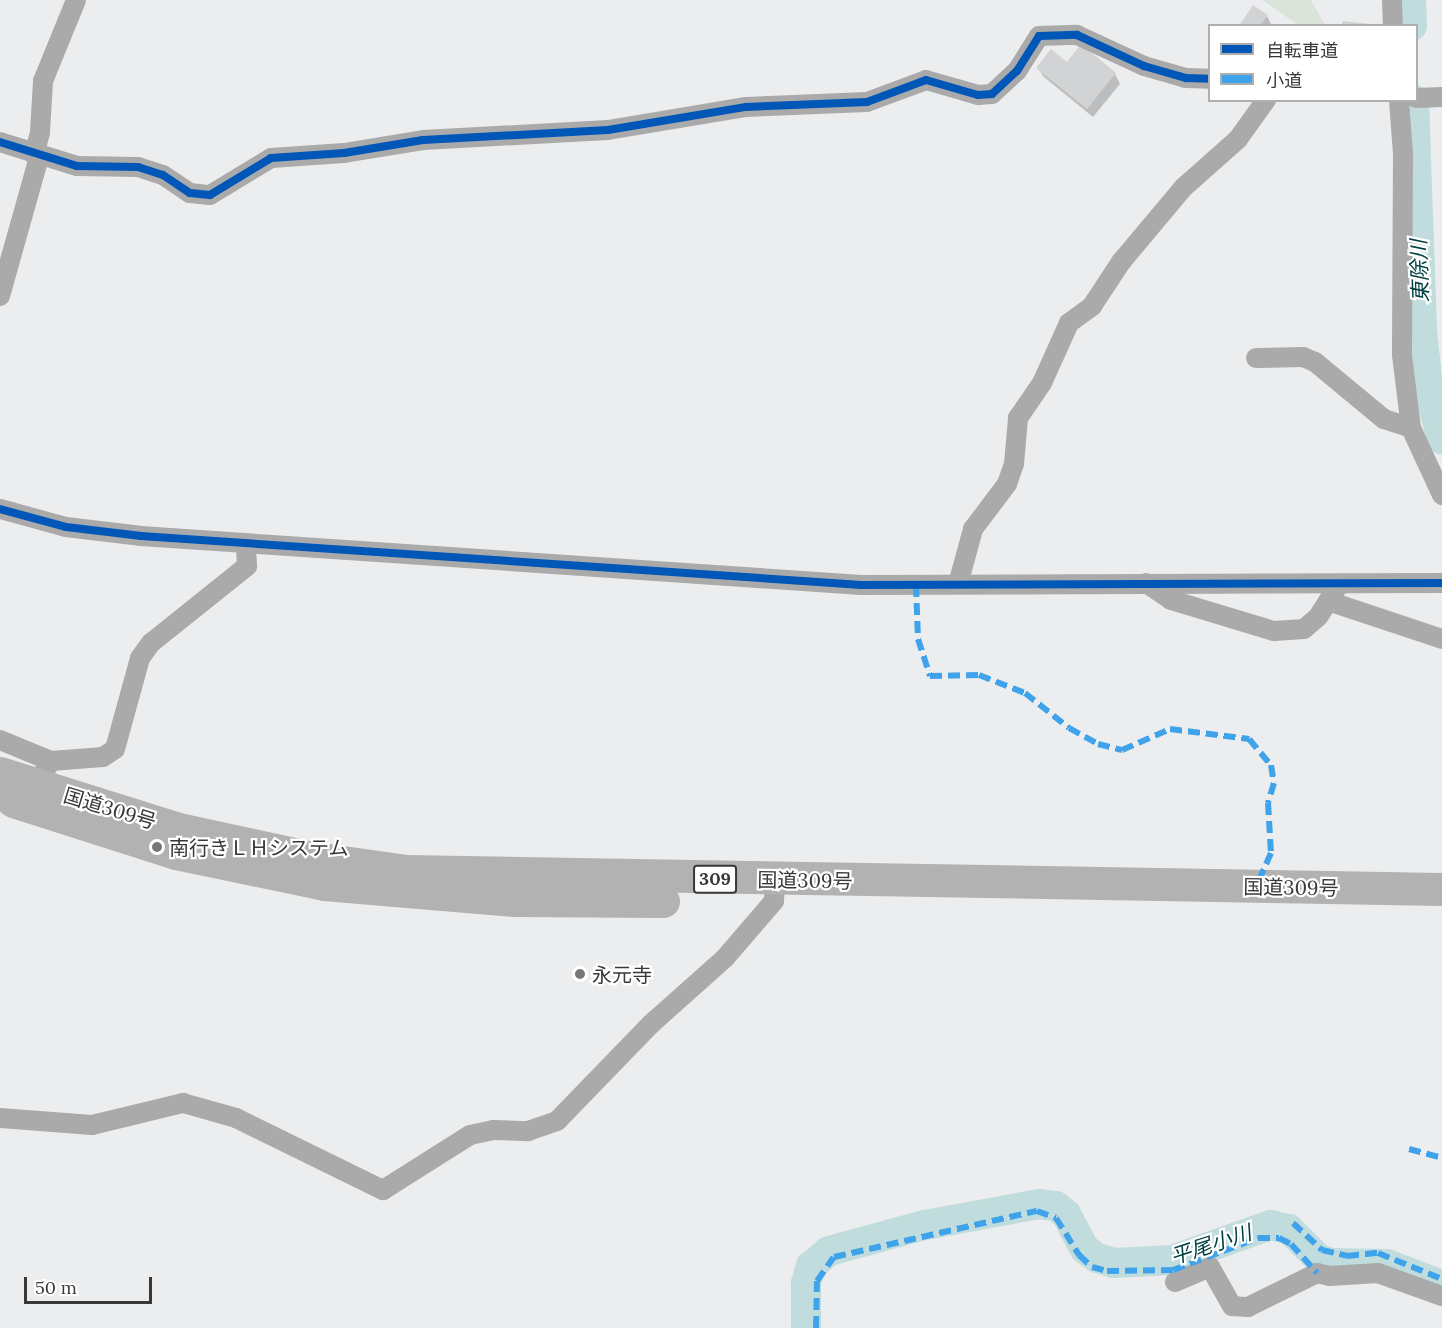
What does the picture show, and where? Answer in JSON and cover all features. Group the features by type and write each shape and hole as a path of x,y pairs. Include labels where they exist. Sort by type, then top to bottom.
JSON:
{"highway":[{"name":"国道309号","path":"0,773 43,773 179,830 307,857 405,871 774,891 1442,909"},
{"name":"国道309号","path":"0,797 176,853 324,884 515,900 774,891 1442,889"}],"street":[{"path":"0,296 36,156 43,81 76,0"},
{"path":"1392,0 1394,24"},
{"path":"0,142 36,156 77,166 138,167 164,175 190,193 210,195 271,158 344,153 423,140 608,130 746,107 867,102 926,80 978,95 992,94 1017,71 1039,36 1065,33 1144,66 1186,78 1208,80"},
{"path":"1418,98 1440,97"},
{"path":"958,584 973,529 1007,484 1014,464 1018,418 1042,383 1069,323 1092,306 1120,262 1177,195 1238,139 1265,102"},
{"path":"1399,102 1402,154 1402,355 1411,428 1442,495"},
{"path":"1256,358 1303,357 1315,362 1384,419 1411,428"},
{"path":"0,509 66,527 246,545 861,585 1442,583"},
{"path":"0,740 43,773 103,757 115,749 140,658 151,643 247,566 246,545"},
{"path":"1146,583 1171,600 1274,631 1304,629 1340,583"},
{"path":"1328,601 1442,639"},
{"path":"0,1118 92,1125 183,1103 236,1118 383,1190 470,1135 493,1130 528,1131 557,1120 651,1024 724,958 774,891"},
{"path":"1175,1282 1210,1267 1232,1306 1248,1306 1317,1273 1330,1276 1378,1273 1442,1296"}],"shaded area":[{"path":"1263,0 1311,0 1324,24 1297,24"}],"building":[{"path":"1253,5 1268,15 1261,24 1240,24"},
{"path":"1342,21 1371,24 1342,24"},
{"path":"1081,44 1116,73 1087,109 1036,68 1051,49 1067,62"}],"waterway":[{"name":"東除川","path":"1411,0 1412,24"},
{"name":"東除川","path":"1414,102 1422,330 1428,388 1442,439"},
{"name":"平尾小川","path":"806,1328 806,1283 811,1266 829,1251 925,1225 1039,1204 1056,1206 1066,1214 1085,1249 1097,1258 1114,1263 1172,1260 1271,1225 1289,1229 1319,1259 1331,1263 1387,1264 1442,1285"}],"marked path":[{"path":"916,585 918,639 930,676 979,675 1025,693 1069,728 1098,744 1122,750 1170,729 1249,739 1271,765 1274,783 1268,803 1271,853 1256,886"},
{"path":"1409,1149 1442,1158"},
{"path":"816,1328 817,1281 834,1257 1037,1211 1056,1218 1079,1255 1092,1267 1107,1271 1173,1270 1258,1238 1279,1238 1291,1244 1317,1273"},
{"path":"1293,1223 1322,1250 1347,1256 1378,1253 1442,1279"}],"cycle path":[{"path":"0,142 77,166 138,167 163,175 190,193 210,195 271,158 344,153 423,140 608,130 746,107 867,102 926,80 978,95 992,94 1017,71 1039,36 1077,35 1144,66 1186,78 1208,79"},
{"path":"0,509 66,527 141,536 861,585 1442,583"}],"place":[{"name":"南行きＬＨシステム","path":"157,847"},
{"name":"永元寺","path":"580,974"}]}
